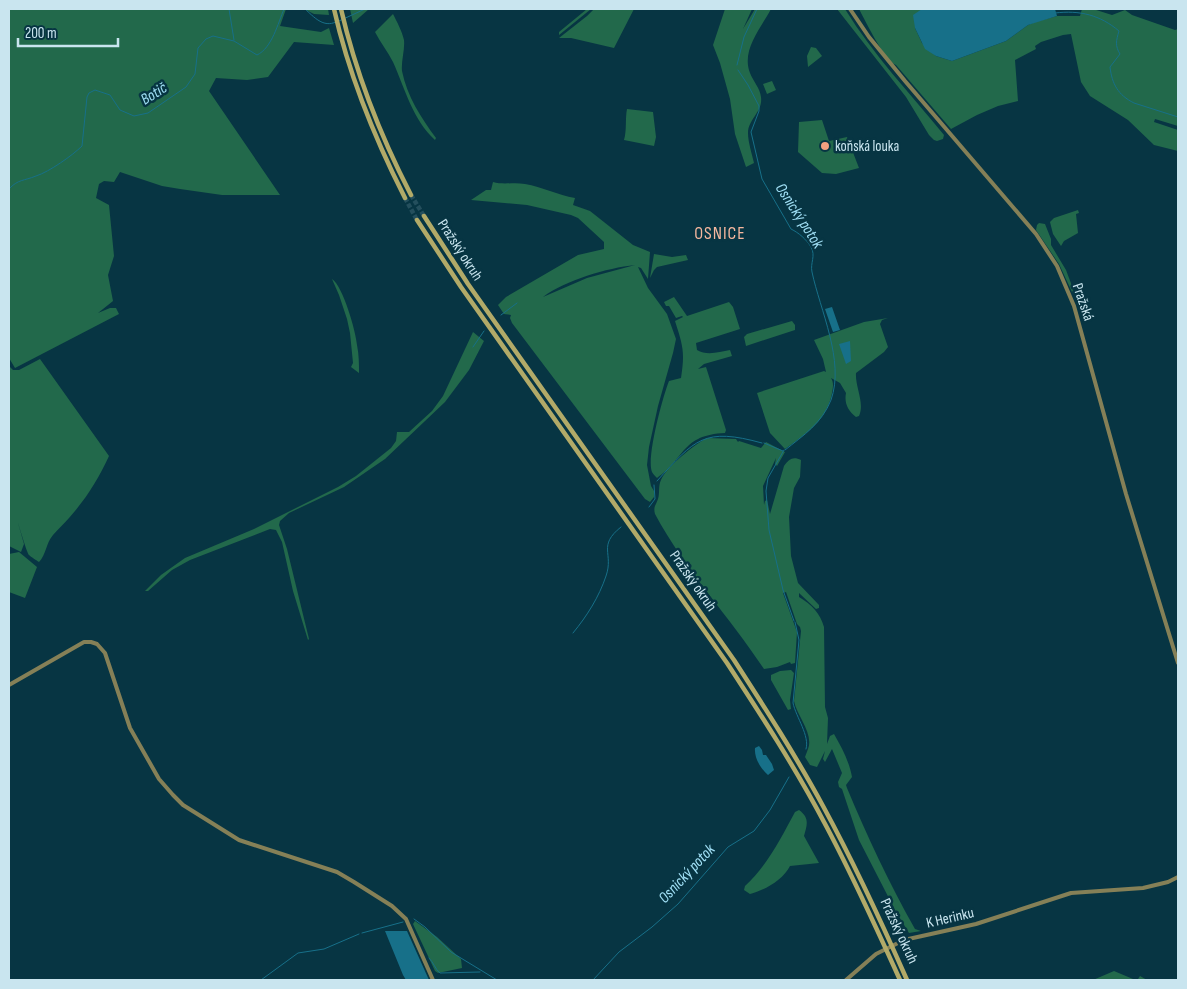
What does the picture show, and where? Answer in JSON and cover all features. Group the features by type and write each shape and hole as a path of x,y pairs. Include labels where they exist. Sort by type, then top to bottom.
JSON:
{"highway":[{"path":"334,9 342,42 370,124 405,198"},
{"path":"340,9 376,122 411,195"},
{"name":"Pražský okruh","path":"424,216 468,284 734,660 793,754 860,876 907,980"},
{"name":"Pražský okruh","path":"417,220 461,288 727,663 790,760 850,872 900,980"}],"street":[{"name":"Pražská","path":"850,9 894,68 1036,234 1057,266 1074,306 1126,494 1178,663"},
{"path":"9,685 84,642 97,644 105,653 123,708 138,743 159,779 173,796 183,805 239,840 336,872 392,906 406,919 433,980"},
{"name":"K Herinku","path":"846,980 876,954 904,940 976,924 1070,894 1143,888 1168,882 1178,877"}],"green space":[{"path":"9,9 286,9 280,26 321,32 329,28 334,45 294,42 268,77 247,80 216,78 209,91 280,195 222,195 180,189 162,186 120,172 114,182 104,181 99,184 96,198 109,205 114,256 108,275 113,301 98,313 110,308 116,308 119,314 15,368 9,358"},
{"path":"304,9 328,9 329,15 314,14"},
{"path":"350,9 369,9 353,23"},
{"path":"587,9 591,9 559,35 559,32"},
{"path":"594,9 634,9 614,48 571,38 559,38 587,16"},
{"path":"725,9 752,9 743,29 755,9 771,9 753,40 748,56 750,73 759,91 761,102 750,124 748,133 754,163 746,167 735,134 730,99 713,45"},
{"path":"837,9 845,9 880,58 944,135 943,139 937,141 929,135 906,97"},
{"path":"859,9 922,9 915,28 922,43 936,56 952,61 1006,41 1035,22 1057,16 1080,16 1082,9 1093,9 1112,15 1125,10 1132,15 1175,30 1178,29 1178,126 1155,119 1154,122 1178,130 1178,151 1154,145 1128,120 1090,96 1081,82 1071,34 1041,42 1035,46 1036,49 1015,60 1018,101 998,106 951,129 886,56"},
{"path":"393,14 404,40 402,71 407,89 425,123 436,138 435,140 415,114 393,62 375,32"},
{"path":"811,47 816,48 822,56 808,67 807,56"},
{"path":"772,81 776,90 767,94 763,84"},
{"path":"627,109 653,112 656,137 654,146 624,140"},
{"name":"koňská louka","path":"822,120 829,141 847,137 859,168 836,174 822,173 798,152 799,122"},
{"path":"493,182 521,183 575,198 573,205 590,211 633,245 650,252 648,279 641,268 638,267 648,288 667,314 676,339 649,447 647,465 651,486 654,491 654,497 650,502 645,499 512,323 511,315 504,314 498,305 506,297 578,255 604,249 604,242 578,218 571,215 527,205 471,200 486,190 491,190","holes":["635,265 587,278 543,297 575,280 612,269"]},
{"path":"1078,210 1079,213 1076,214 1078,233 1064,241 1061,246 1053,234 1050,222 1054,218"},
{"path":"1039,223 1045,224 1051,239 1051,245 1066,270 1075,294 1072,292 1059,264 1036,230"},
{"path":"654,254 672,257 686,255 688,260 657,267 650,278"},
{"path":"332,279 340,290 352,320 358,349 359,373 351,367 353,363 347,319"},
{"path":"674,297 687,316 729,302 733,307 740,329 696,343 697,350 701,352 713,353 730,350 732,356 704,364 698,369 706,367 726,430 725,433 700,438 692,443 657,478 652,472 651,465 656,427 669,381 681,378 682,369 683,355 675,321 683,317 676,318 669,306 666,306 664,302"},
{"path":"888,318 882,320 880,324 888,347 856,373 861,406 859,416 856,417 847,406 846,393 840,383 831,378 833,383 832,391 826,411 808,432 785,449 770,433 757,393 824,371 826,372 823,359 814,340 864,322"},
{"path":"792,321 795,325 795,330 746,346 744,337 747,334"},
{"path":"473,332 484,341 469,370 445,402 385,459 344,487 289,513 280,521 279,525 287,549 308,640 293,591 282,542 276,530 270,529 190,560 172,570 148,591 145,591 161,575 185,558 254,529 356,476 391,448 396,441 397,432 409,432 432,411 443,396"},
{"path":"40,359 109,456 86,496 51,538 39,562 28,553 18,523 24,544 21,552 9,546 9,366 13,370 19,370"},
{"path":"707,438 736,439 738,442 761,448 766,442 785,452 777,466 775,464 776,458 763,486 764,505 767,500 770,514 784,466 791,459 801,460 800,477 794,488 789,517 791,556 798,583 819,605 819,608 816,609 799,593 799,597 815,610 824,627 825,707 828,718 827,744 830,736 834,734 849,766 852,777 846,785 862,824 905,912 915,929 921,931 909,933 859,840 842,789 839,787 838,782 842,773 832,749 825,762 823,759 825,751 817,767 810,765 805,757 809,737 794,701 801,631 786,592 783,593 797,632 795,663 791,664 790,662 764,669 693,574 655,514 661,480 664,475 681,456"},
{"path":"19,552 37,567 25,598 9,592 9,554"},
{"path":"791,670 794,673 790,700 791,709 788,710 771,680 771,675 780,671"},
{"path":"799,810 806,819 807,825 804,836 819,863 790,866 783,876 773,884 750,894 744,890 745,886 767,861 795,812"},
{"path":"415,921 437,937 461,959 462,968 438,973 435,971 413,924"},
{"path":"1114,971 1133,979 1138,979 1140,976 1147,980 1093,980"}],"water":[{"path":"922,9 1055,9 1057,16 1028,25 1006,41 952,61 936,56 925,49 915,28 913,15"},
{"path":"832,307 840,330 833,332 825,309"},
{"path":"850,341 851,361 846,364 839,344"},
{"path":"759,746 774,770 768,775 756,756 755,748"},
{"path":"385,931 407,931 429,980 406,980"}],"waterway":[{"path":"229,9 234,40"},
{"name":"Botič","path":"9,189 18,182 54,167 82,146 89,93 95,90 110,95 120,110 134,116 148,113 186,87 195,74 198,48 206,39 213,36 234,41 257,55 271,41 284,9"},
{"name":"Botič","path":"305,9 323,23 336,22"},
{"name":"Botič","path":"339,21 365,9"},
{"name":"Osnický potok","path":"737,65 744,37 757,9"},
{"name":"Botič","path":"1055,13 1073,12 1097,17 1119,31 1116,43 1120,54 1110,67 1112,79 1120,93 1134,103 1178,117"},
{"name":"Osnický potok","path":"738,70 759,106 751,132 762,179 791,229 800,234 812,250 812,272 833,352 835,385 831,400 818,422 785,450"},
{"path":"501,315 517,303"},
{"path":"473,347 484,331"},
{"path":"657,481 681,455 702,440 726,436 762,443"},
{"path":"764,443 783,451"},
{"name":"Osnický potok","path":"784,450 768,478 766,491 769,530 783,590 794,621"},
{"path":"649,507 655,499 654,485"},
{"path":"573,633 588,613 600,591 608,568 608,545 610,539 621,527"},
{"name":"Osnický potok","path":"795,622 799,640 793,703 806,738 806,749"},
{"name":"Osnický potok","path":"593,980 619,952 678,904 728,847 754,831 770,810 789,777"},
{"name":"Osnický potok","path":"414,919 451,952 497,980"},
{"name":"Osnický potok","path":"362,933 403,922"},
{"name":"Osnický potok","path":"261,980 298,953 324,949 359,934"},
{"path":"429,958 440,973 480,972"}],"tunnel":[{"path":"411,195 424,216"},
{"path":"405,198 417,220"}],"place":[{"name":"koňská louka","path":"825,146"}],"district":[{"name":"OSNICE","path":"720,233"}]}
